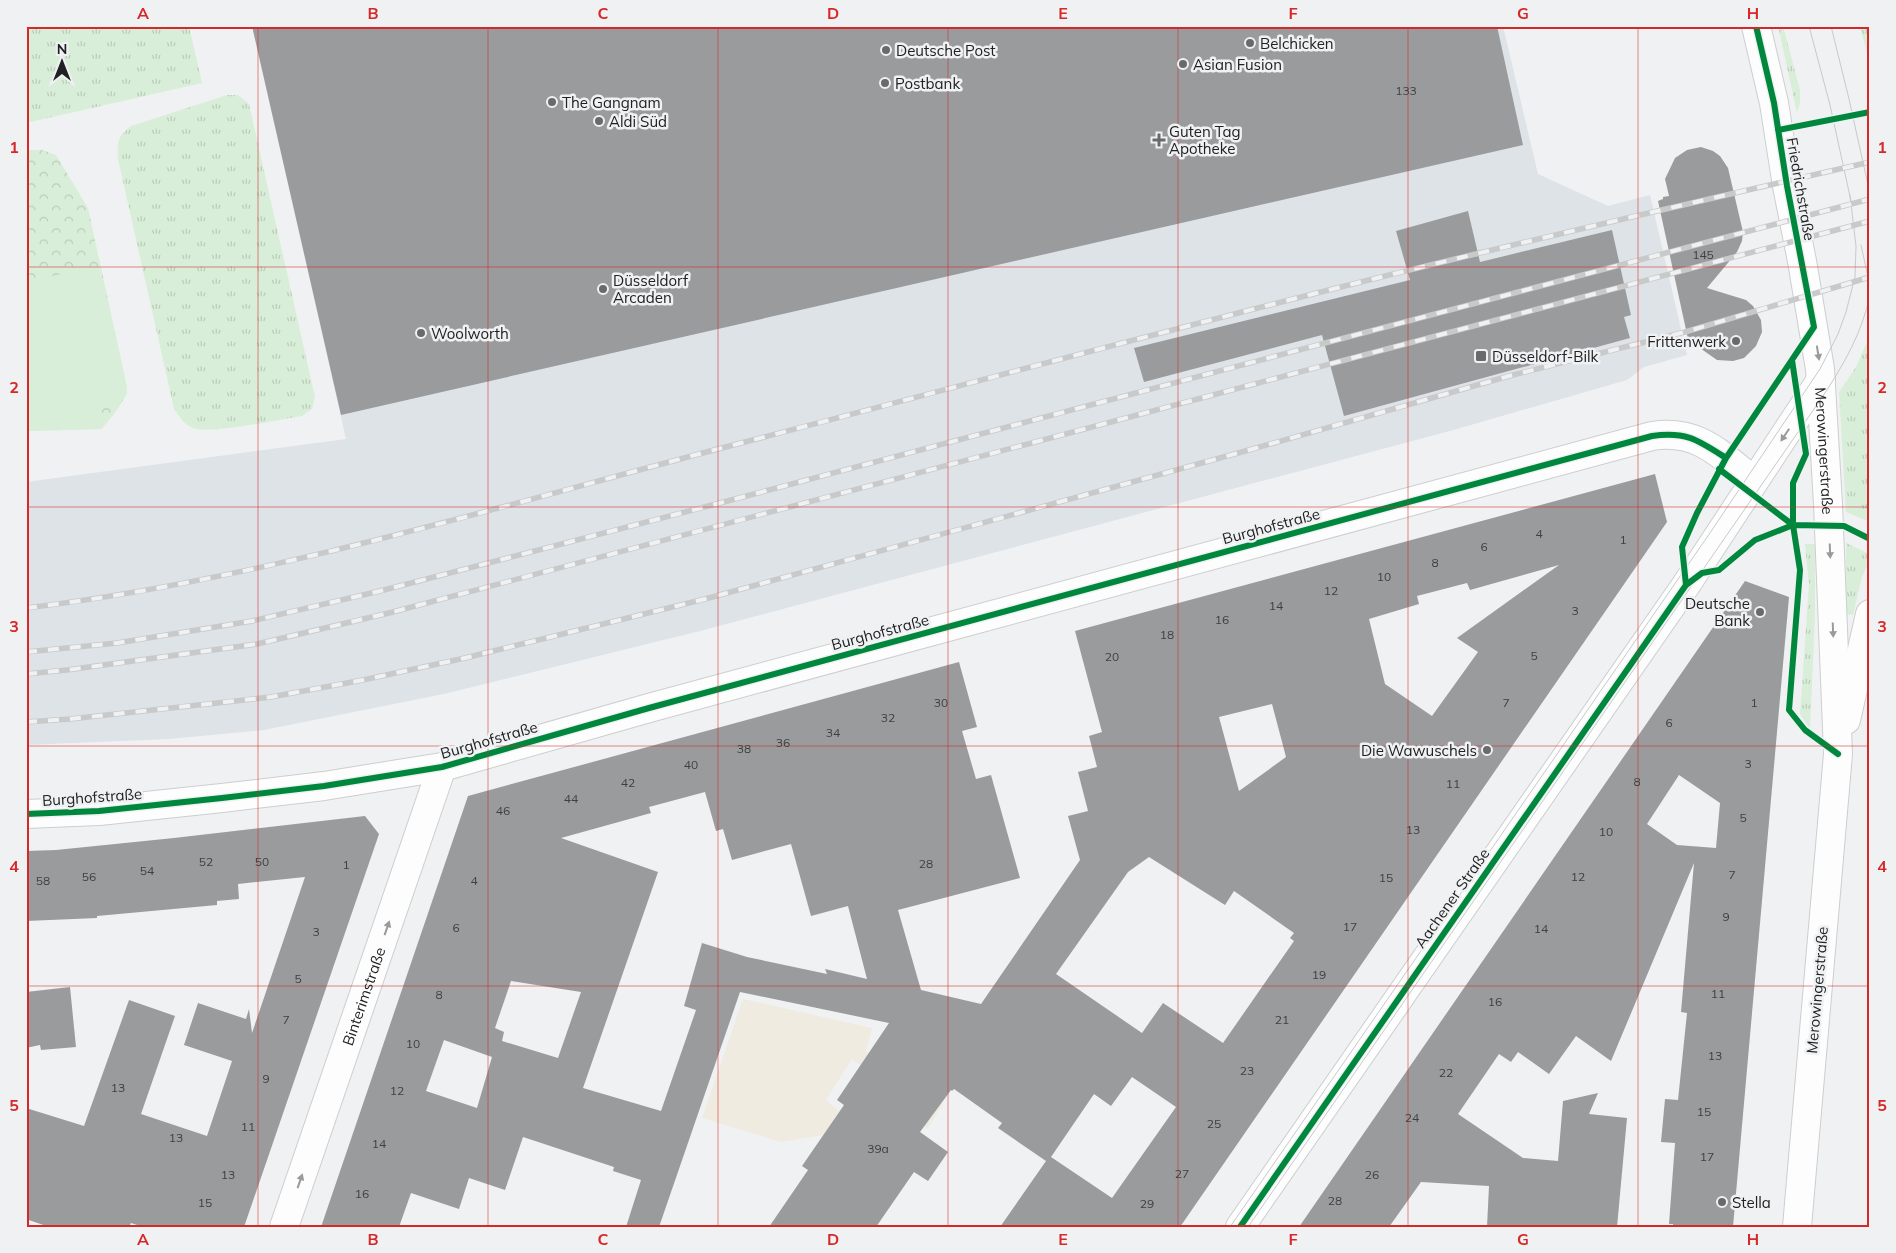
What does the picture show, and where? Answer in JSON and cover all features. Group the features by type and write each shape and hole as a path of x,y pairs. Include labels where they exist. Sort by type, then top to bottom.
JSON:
{"street":[{"name":"Friedrichstraße","path":"1756,26 1774,103 1786,186 1814,327"},
{"name":"Merowingerstraße","path":"1797,1227 1838,754 1822,380 1814,327"},
{"name":"Aachener Straße","path":"1240,1227 1680,593 1822,380"},
{"name":"Burghofstraße","path":"26,814 99,811 222,798 324,786 442,767 649,708 1652,436 1678,434 1698,440 1726,458 1754,481"},
{"name":"Merowingerstraße","path":"1838,754 1870,614"},
{"name":"Binterimstraße","path":"284,1227 442,767"}],"shaded area":[{"path":"252,26 1503,26 1538,174 1608,206 1650,195 1687,355 1644,367 1627,380 1457,429 700,631 444,694 264,730 169,739 26,745 26,482 346,439"},
{"path":"743,999 872,1028 866,1052 943,1104 927,1129 908,1115 915,1104 852,1059 826,1100 839,1111 824,1135 781,1142 702,1118"}],"green space":[{"path":"45,26 189,26 202,83 26,123 26,31"},
{"path":"1778,26 1783,26 1800,90 1800,103 1797,113"},
{"path":"1860,26 1870,26 1870,65"},
{"path":"227,95 238,95 249,104 315,397 312,409 302,416 229,428 201,430 187,425 174,409 118,159 118,148 120,137 131,126"},
{"path":"26,150 42,150 56,155 88,208 127,387 121,404 102,429 26,431"},
{"path":"81,270 95,273 103,283 127,394 120,404 100,409 102,429 26,431 26,282"},
{"path":"1870,335 1870,522 1846,512 1839,392 1856,367"},
{"path":"1846,543 1870,554 1870,559 1862,577 1853,615 1846,614"},
{"path":"1805,544 1815,544 1815,618 1810,729 1800,714 1809,584"}],"building":[{"name":"Düsseldorf Arcaden","path":"252,26 1497,26 1523,145 341,415"},
{"path":"1701,147 1713,151 1720,156 1728,168 1743,232 1742,241 1737,252 1707,288 1746,300 1753,306 1761,320 1762,332 1756,346 1744,358 1733,361 1717,360 1697,346 1690,348 1658,201 1663,199 1663,197 1669,196 1665,179 1675,158 1687,150"},
{"path":"1468,211 1480,262 1612,230 1631,315 1624,317 1630,338 1344,416 1322,335 1144,382 1134,348 1410,280 1396,231"},
{"path":"1655,474 1667,522 1180,1227 1000,1227 1046,1161 998,1128 1002,1123 954,1089 951,1090 920,1132 948,1152 928,1181 914,1172 876,1227 769,1227 808,1170 802,1166 844,1105 837,1100 889,1023 740,992 659,1227 626,1227 641,1180 613,1171 614,1167 523,1137 505,1190 469,1178 459,1209 411,1193 399,1227 321,1227 468,796 959,662 977,727 962,731 976,779 991,775 1020,878 898,910 921,990 981,1004 1080,860 1068,816 1088,811 1078,772 1097,767 1089,736 1102,732 1075,631","holes":["1559,565 1457,638 1478,652 1432,716 1385,684 1369,619 1419,604 1417,596 1467,583 1470,590","1272,704 1286,757 1239,791 1219,717","705,792 716,831 723,829 732,860 791,844 811,916 848,906 867,979 825,969 827,974 747,957 702,943 684,1006 696,1010 661,1111 583,1088 658,872 561,838 651,813 649,807","1149,857 1225,905 1234,891 1294,933 1290,938 1294,941 1223,1043 1163,1003 1142,1033 1056,974 1128,872","511,981 581,992 558,1058 502,1041 504,1032 495,1028","444,1040 492,1057 477,1108 426,1091","1132,1077 1176,1107 1112,1198 1051,1157 1094,1094 1111,1106"]},
{"path":"1745,581 1789,597 1733,1227 1673,1227 1673,1224 1669,1224 1675,1143 1661,1142 1665,1099 1678,1100 1687,1013 1681,1012 1694,863 1611,1061 1576,1036 1549,1074 1518,1052 1511,1062 1499,1054 1458,1114 1523,1158 1558,1161 1563,1101 1598,1093 1589,1114 1627,1118 1617,1227 1487,1227 1489,1186 1421,1182 1389,1227 1299,1227","holes":["1679,775 1720,803 1716,848 1677,845 1647,824"]},
{"path":"365,816 379,834 244,1227 143,1227 131,1223 129,1227 49,1227 26,1219 26,1108 84,1126 129,1000 175,1016 141,1114 207,1136 232,1061 184,1045 198,1003 246,1019 249,1009 252,1033 305,877 238,884 239,899 217,901 217,905 97,916 97,918 26,921 26,851 56,850 174,838"},
{"path":"70,987 76,1047 41,1050 40,1045 26,1048 26,992"}],"tram line":[{"path":"1809,26 1830,105 1851,201"},
{"path":"1831,26 1870,194"},
{"path":"1230,1227 1712,530 1820,369 1838,334 1855,277 1856,246 1850,195"},
{"path":"1861,245 1870,286"},
{"path":"1248,1227 1823,396 1851,348 1867,309 1870,295"}],"railway":[{"path":"26,608 117,595 207,579 386,538 1290,300 1556,235 1870,162"},
{"path":"26,652 117,643 252,621 384,590 1870,199"},
{"path":"26,674 257,644 389,613 1870,221"},
{"path":"26,722 271,697 465,658 705,599 1249,450 1509,376 1685,332 1870,277"}],"cycle path":[{"path":"1686,585 1682,547 1697,513 1726,458 1814,327 1787,186 1774,103 1756,26"},
{"path":"1778,130 1870,112"},
{"path":"1792,360 1806,454 1793,483 1793,525 1800,570 1789,710 1805,730 1838,754"},
{"path":"26,814 99,811 222,798 324,786 442,767 649,708 1652,436 1674,435 1691,438 1726,458"},
{"path":"1719,469 1793,525"},
{"path":"1240,1227 1686,585 1702,573 1719,570 1755,540 1793,525 1844,526 1870,539"}],"place":[{"name":"Belchicken","path":"1250,43"},
{"name":"Deutsche Post","path":"886,50"},
{"name":"Asian Fusion","path":"1183,64"},
{"name":"Postbank","path":"885,83"},
{"name":"The Gangnam","path":"552,102"},
{"name":"Aldi Süd","path":"599,121"},
{"name":"Guten Tag Apotheke","path":"1159,140"},
{"name":"Düsseldorf Arcaden","path":"603,289"},
{"name":"Woolworth","path":"421,333"},
{"name":"Frittenwerk","path":"1736,341"},
{"name":"Düsseldorf-Bilk","path":"1481,356"},
{"name":"Deutsche Bank","path":"1760,612"},
{"name":"Die Wawuschels","path":"1487,750"},
{"name":"Stella","path":"1722,1202"}]}
